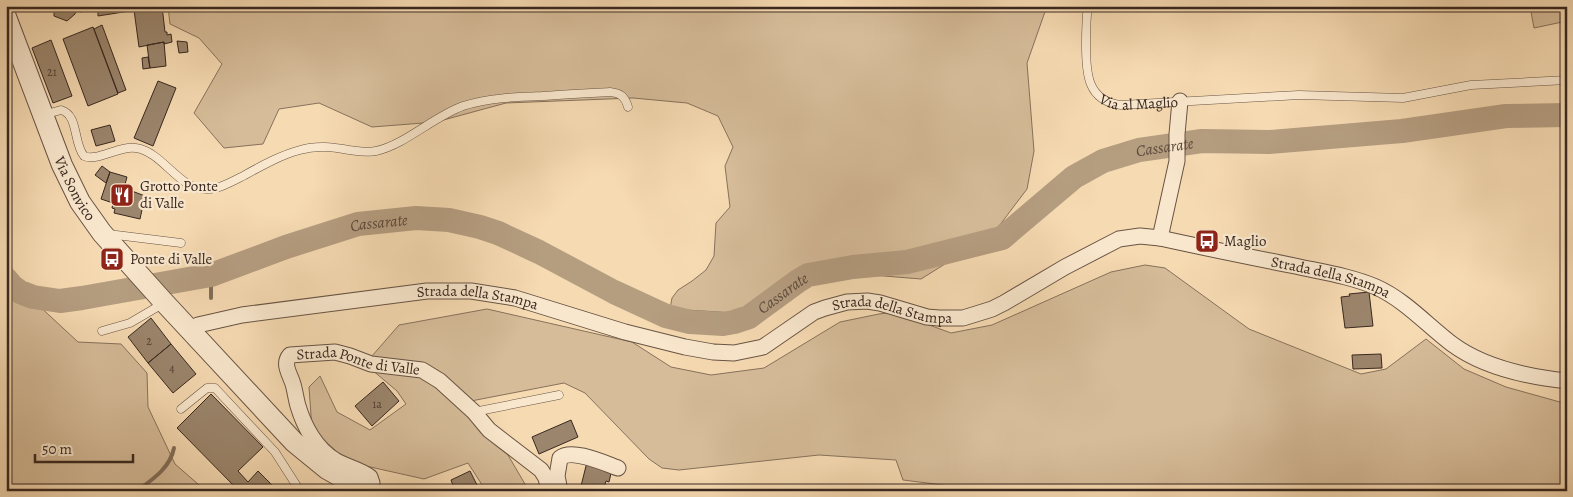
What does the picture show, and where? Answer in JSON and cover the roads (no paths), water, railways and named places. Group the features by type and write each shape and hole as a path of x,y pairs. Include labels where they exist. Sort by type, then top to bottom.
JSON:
{"street":[{"name":"Via Sonvico","path":"6,17 43,115 80,202 102,233 191,331"},
{"name":"Via al Maglio","path":"1160,238 1177,161 1180,101"},
{"name":"Strada della Stampa","path":"191,331 198,325 242,315 426,291 471,291 516,298 624,332 686,347 713,352 734,353 763,347 814,312 847,302 867,301 927,317 963,318 992,309 1004,303 1065,267 1119,239 1140,236 1160,238 1342,276 1375,286 1398,300 1454,345 1484,362 1534,376 1567,381"},
{"name":"Strada Ponte di Valle","path":"191,331 287,450 367,491 372,483 370,477 331,458 319,447 310,432 300,411 286,366 290,355 335,352 370,364 422,370 440,381 474,412 489,430 541,470 546,478 548,491"},
{"path":"560,491 557,476 560,458 564,455 578,455 618,468"}],"lane":[{"name":"Via al Maglio","path":"1088,6 1086,28 1087,74 1092,89 1102,99 1112,104 1180,101"},
{"path":"1180,101 1299,95 1403,98 1471,85 1567,80"},
{"path":"43,115 61,110 68,113 84,156 92,158 126,148 139,149 157,158 184,181 207,190 222,186 276,158 307,148 328,147 363,152 372,152 385,148 450,112 480,102 517,97 610,92 619,93 623,96 628,107"},
{"path":"102,233 181,243"},
{"path":"102,331 130,323 163,302"},
{"path":"181,410 207,388 215,388 287,450 300,491"},
{"path":"474,412 559,394"}],"waterway":[{"name":"Cassarate","path":"6,279 20,292 33,297 60,301 211,275 286,247 358,224 416,218 449,220 498,233 539,252 614,292 666,316 690,322 723,324 749,317 808,275 853,267 907,262 1002,238 1074,177 1103,161 1139,150 1202,141 1269,142 1402,131 1506,116 1567,115"},
{"path":"211,275 211,298"},
{"path":"137,491 165,467 174,448"}],"place":[{"name":"Grotto Ponte di Valle","path":"122,195"},
{"name":"Maglio","path":"1207,241"},
{"name":"Ponte di Valle","path":"112,259"}]}
